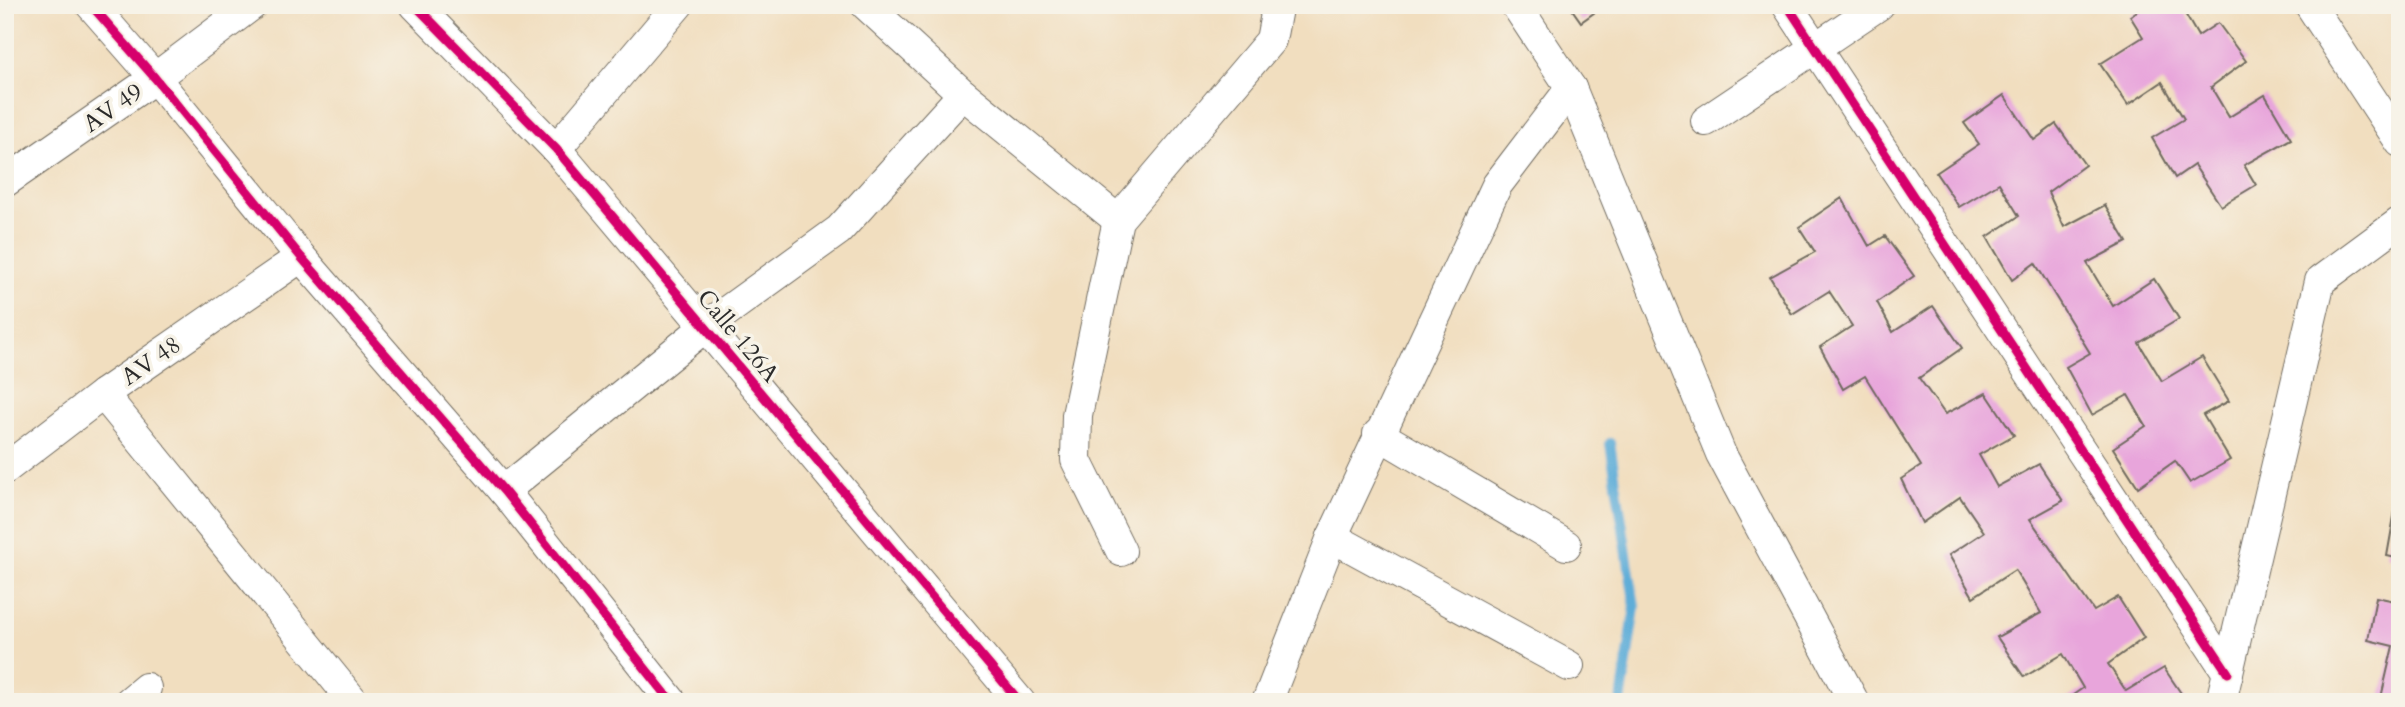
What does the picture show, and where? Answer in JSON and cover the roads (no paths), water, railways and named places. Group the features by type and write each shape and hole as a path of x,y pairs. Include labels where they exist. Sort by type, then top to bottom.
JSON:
{"street":[{"path":"91,5 155,78 300,257 504,491 672,702"},
{"name":"AV 49","path":"5,182 155,78 252,5"},
{"name":"Calle 126A","path":"415,5 556,149 1020,702"},
{"path":"556,149 678,5"},
{"path":"866,5 964,94 1118,220"},
{"path":"1121,551 1076,460 1077,415 1118,220 1271,40 1276,14 1272,5"},
{"path":"1516,5 1571,88 1721,454 1854,702"},
{"path":"1787,5 2228,673"},
{"path":"1706,121 1879,5"},
{"path":"2310,5 2400,142"},
{"path":"1267,702 1332,537 1497,185 1571,88"},
{"path":"504,491 705,327 839,230 964,94"},
{"path":"2221,702 2320,281 2400,222"},
{"name":"AV 48","path":"5,469 103,394 300,257"},
{"path":"103,394 354,702"},
{"path":"1378,434 1566,545"},
{"path":"1332,537 1569,666"}],"waterway":[{"path":"1610,443 1635,607 1621,702"}]}
